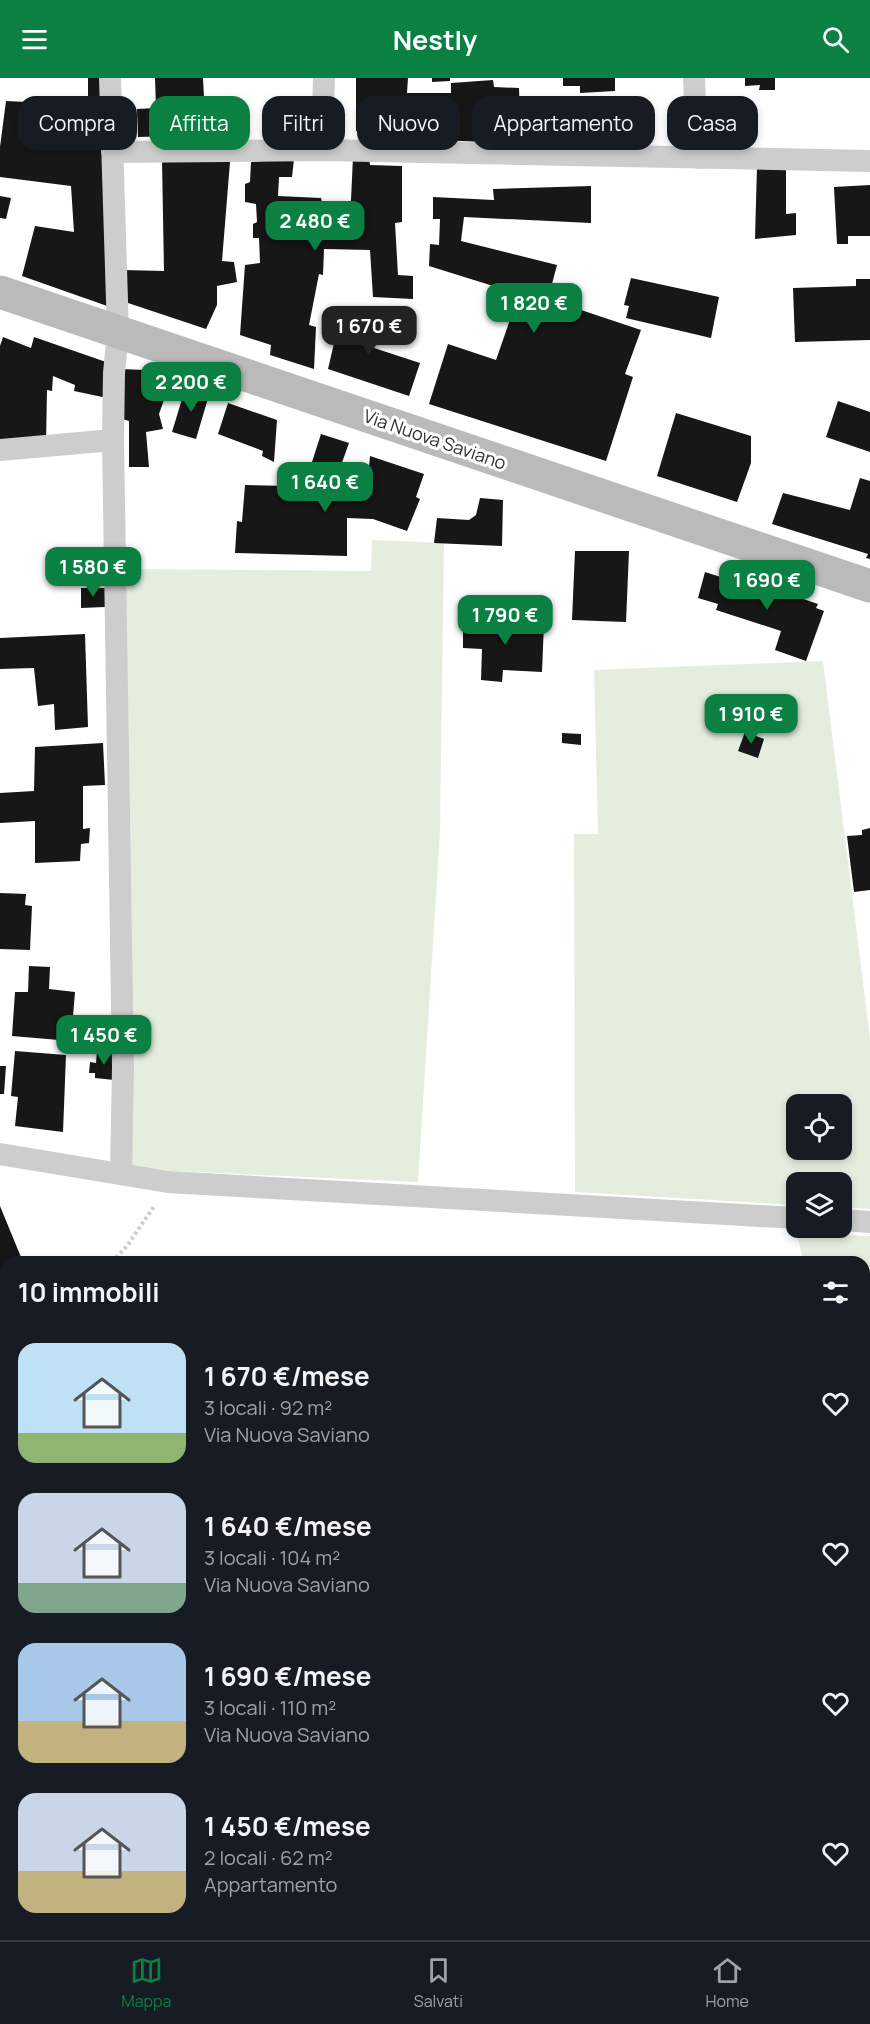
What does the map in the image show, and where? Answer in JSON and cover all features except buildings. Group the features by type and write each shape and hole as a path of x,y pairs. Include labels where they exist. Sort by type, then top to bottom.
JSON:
{"main road":[{"name":"Via Nuova Saviano","path":"0,292 870,586"}],"street":[{"path":"110,78 118,332 114,373 113,440 123,1067 121,1174"},
{"path":"324,78 324,96"},
{"path":"694,78 697,158"},
{"path":"112,152 322,150 870,161"},
{"path":"0,450 113,440"},
{"path":"0,1154 168,1182 786,1217"},
{"path":"852,1221 870,1222"}],"path":[{"path":"118,1256 127,1246 168,1182"}],"green space":[{"path":"372,540 444,543 440,831 418,1182 172,1171 128,1166 122,569 371,571"},
{"path":"823,661 870,1039 870,1209 852,1208 852,1172 786,1172 786,1204 575,1192 574,834 598,834 594,670"},
{"path":"870,1236 870,1256 802,1256 798,1238"}]}
